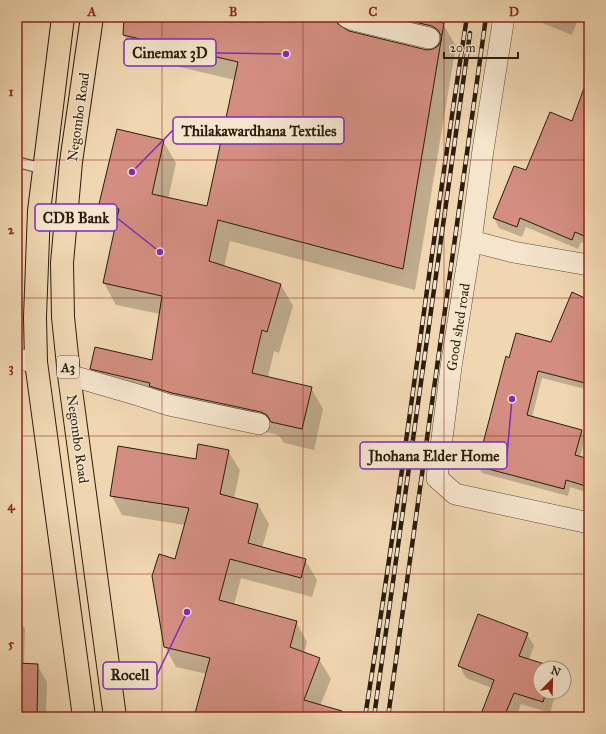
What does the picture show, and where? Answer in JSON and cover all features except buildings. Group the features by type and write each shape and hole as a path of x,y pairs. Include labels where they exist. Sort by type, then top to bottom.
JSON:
{"highway":[{"name":"Negombo Road","path":"63,17 39,211 36,263 26,361 84,717"},
{"name":"Negombo Road","path":"92,17 71,162 62,262 63,317 69,375 115,717"}],"street":[{"path":"347,17 429,38"},
{"name":"Good shed road","path":"504,17 451,367 437,478 455,494 589,523"},
{"path":"471,241 513,252 589,265"},
{"path":"69,375 169,405 259,424"}],"lane":[{"path":"17,162 44,169"}],"railway":[{"path":"365,717 392,542 467,17"},
{"path":"388,717 486,17"},
{"path":"374,717 470,33"}],"place":[{"name":"Cinemax 3D","path":"286,54"},
{"name":"Thilakawardhana Textiles","path":"132,172"},
{"name":"CDB Bank","path":"160,252"},
{"name":"Jhohana Elder Home","path":"512,399"},
{"name":"Rocell","path":"187,612"}]}
